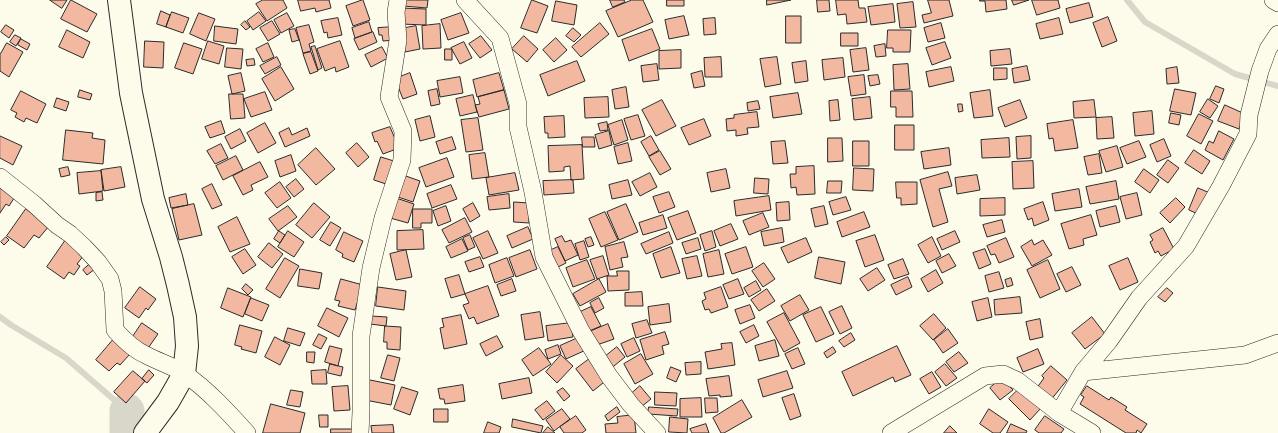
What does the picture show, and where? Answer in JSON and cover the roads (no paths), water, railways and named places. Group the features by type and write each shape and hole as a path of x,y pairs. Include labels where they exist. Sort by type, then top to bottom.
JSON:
{"street":[{"path":"119,0 131,93 153,199 173,264 185,317 187,346 184,374 168,402 145,433"},
{"path":"360,433 361,336 366,298 371,268 384,218 402,160 403,131 389,98 398,40 396,12 398,0"},
{"path":"465,0 500,38 518,104 518,128 533,192 544,258 581,331 609,376 631,405 657,433"},
{"path":"1273,0 1278,4"},
{"path":"1059,413 1084,372 1109,341 1139,298 1186,246 1222,186 1248,134 1249,115 1260,71 1268,49 1278,34"},
{"path":"0,177 84,246 98,262 110,279 113,291 115,330 126,342 145,355 163,362 184,374 220,404 247,433"},
{"path":"1084,372 1245,355 1278,343"},
{"path":"891,433 985,376 1002,374 1018,381 1059,413 1092,433"}],"waterway":[{"path":"1127,0 1145,22 1235,74 1278,86"},
{"path":"0,317 66,358 127,411"},
{"path":"127,411 127,433"}]}
